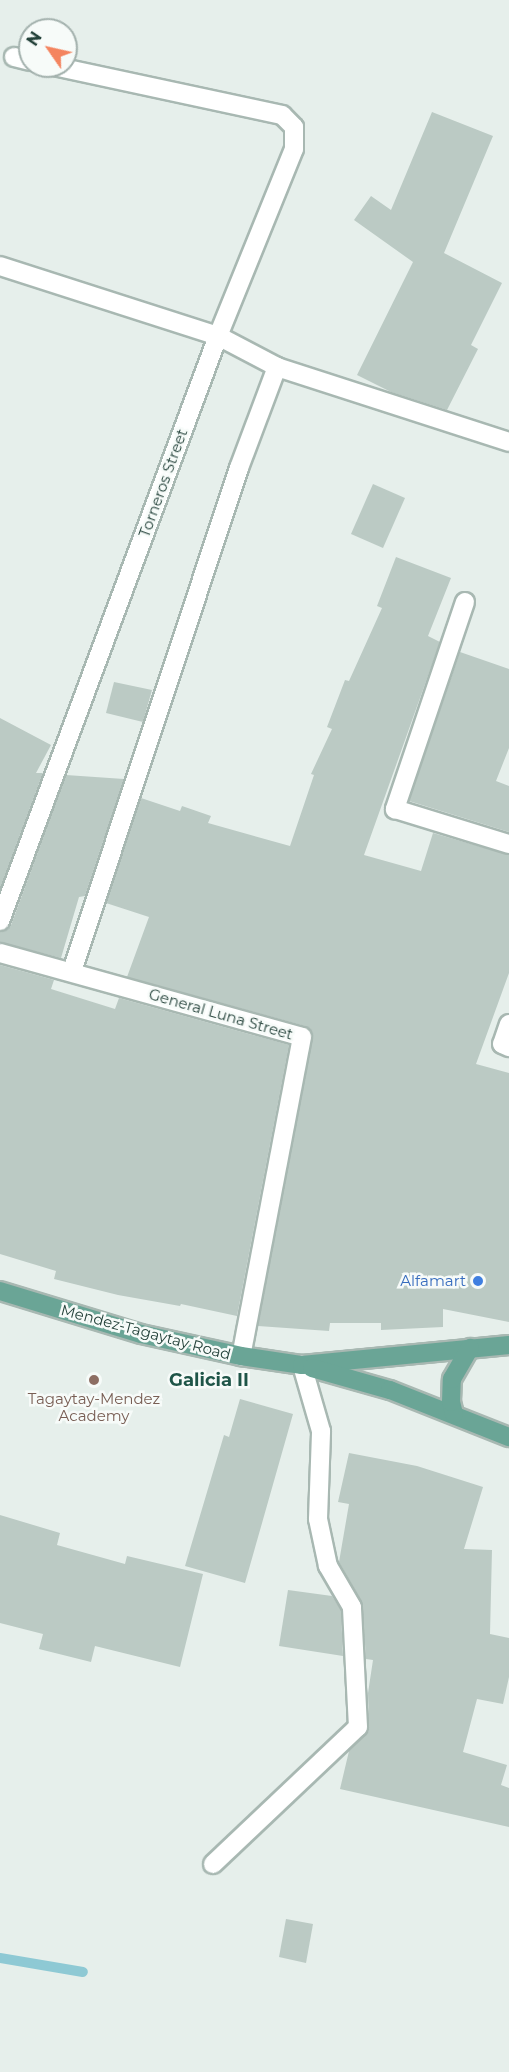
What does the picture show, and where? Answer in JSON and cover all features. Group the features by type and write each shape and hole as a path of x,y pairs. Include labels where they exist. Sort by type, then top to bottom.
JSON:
{"main road":[{"name":"Mendez-Tagaytay Road","path":"0,1291 141,1334 241,1356 302,1365 509,1345"},
{"path":"454,1414 451,1402 452,1379 470,1348"},
{"path":"302,1365 390,1390 509,1437"}],"street":[{"name":"Torneros Street","path":"0,921 218,336 294,149 294,127 282,115 78,71"},
{"path":"0,266 218,336 277,367 509,442"},
{"path":"72,971 239,468 277,367"},
{"path":"465,602 395,809 509,844"},
{"name":"General Luna Street","path":"0,953 72,971 302,1037 241,1356"},
{"path":"509,1024 502,1044 509,1047"},
{"path":"213,1864 358,1726 352,1607 328,1566 318,1519 321,1431 302,1365"}],"building":[{"path":"432,112 493,136 444,253 502,283 471,345 478,349 447,410 391,392 357,375 413,262 354,220 371,196 391,210"},
{"path":"373,484 405,498 383,548 351,534"},
{"path":"396,557 451,578 428,636 440,642 364,855 421,871 433,833 509,855 509,973 476,1064 509,1073 509,1322 443,1309 443,1327 381,1330 381,1323 330,1323 329,1331 258,1326 312,1033 305,1026 127,977 149,917 106,903 141,798 180,811 182,806 211,816 208,823 290,846 314,775 311,774 332,729 327,727 345,680 349,681 382,608 377,606"},
{"path":"460,652 509,669 509,748 496,781 509,786 509,832 409,801"},
{"path":"114,682 152,690 143,722 106,713"},
{"path":"0,718 51,745 36,773 43,773 0,889"},
{"path":"66,775 124,779 85,896 79,897 61,958 0,942 0,932 11,925"},
{"path":"0,965 54,980 51,989 115,1009 119,998 289,1045 237,1316 181,1304 180,1306 118,1295 54,1279 56,1271 0,1254"},
{"path":"240,1399 293,1414 245,1583 185,1566 224,1435 229,1437"},
{"path":"349,1453 417,1466 483,1487 464,1549 492,1550 490,1634 509,1638 509,1677 503,1704 477,1699 463,1752 507,1765 501,1785 509,1788 509,1827 340,1789 349,1751 369,1731 368,1693 373,1660 366,1659 362,1602 339,1562 349,1504 338,1502"},
{"path":"0,1515 60,1533 57,1545 125,1564 127,1556 203,1574 180,1667 95,1646 91,1662 39,1649 43,1634 0,1623"},
{"path":"288,1590 332,1596 341,1610 343,1656 279,1646"},
{"path":"286,1919 313,1924 306,1963 279,1957"}],"waterway":[{"path":"0,1958 83,1972"}],"place":[{"name":"Alfamart","path":"478,1281"},
{"name":"Tagaytay-Mendez Academy","path":"94,1380"}],"district":[{"name":"Galicia II","path":"209,1380"}]}
